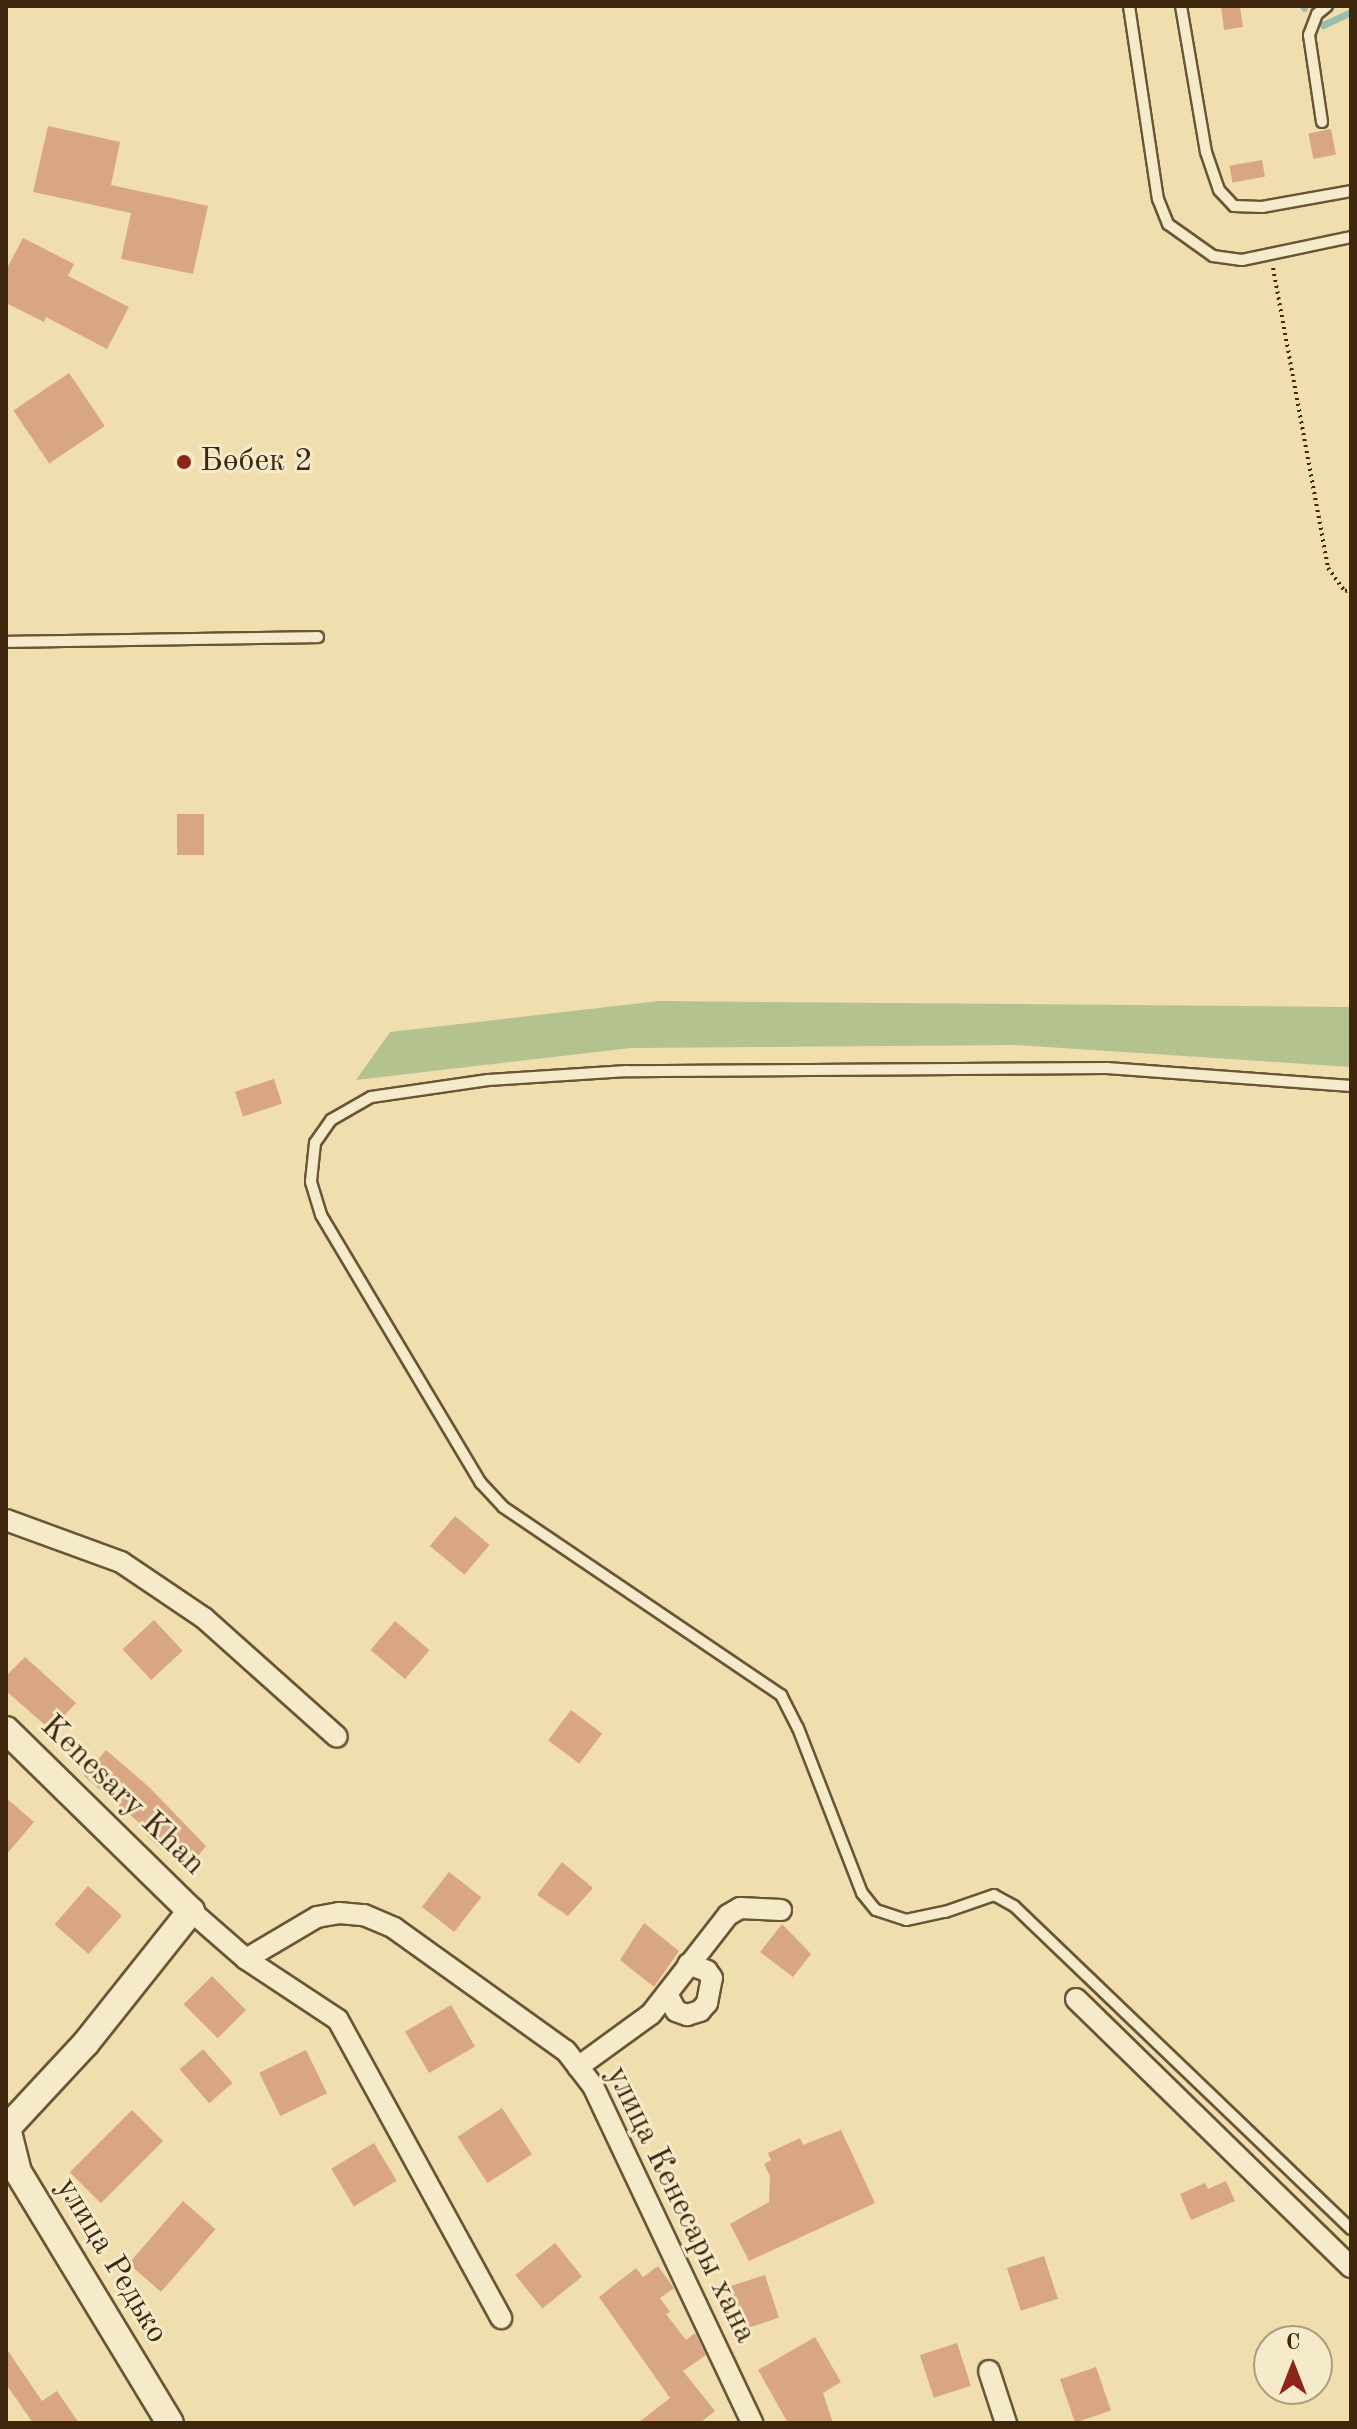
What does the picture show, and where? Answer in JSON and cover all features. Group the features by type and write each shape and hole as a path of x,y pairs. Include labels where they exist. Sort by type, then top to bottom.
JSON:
{"street":[{"path":"6,1520 121,1562 204,1618 337,1737"},
{"name":"Kenesary Khan","path":"6,1730 191,1911"},
{"path":"578,2067 651,2014 728,1915 740,1908 781,1910"},
{"path":"6,2128 86,2043 191,1911 246,1959 338,2020 501,2318"},
{"name":"улица Кенесары хана","path":"246,1959 317,1917 339,1913 364,1915 394,1928 566,2051 593,2086 752,2423"},
{"path":"667,1994 676,2011 687,2015 700,2011 707,2003 712,1978 707,1971 688,1964"},
{"path":"1076,1999 1351,2267"},
{"name":"улица Редько","path":"6,2128 18,2172 170,2423"},
{"path":"989,2371 1006,2423"}],"lane":[{"path":"1129,6 1158,199 1168,224 1213,256 1242,260 1351,237"},
{"path":"1181,6 1206,152 1219,190 1234,206 1262,207 1351,191"},
{"path":"1322,122 1309,35 1317,14 1327,6"},
{"path":"6,642 318,637"},
{"path":"1351,1086 1107,1068 627,1071 488,1080 371,1097 331,1120 315,1143 311,1182 321,1215 481,1483 503,1507 781,1695 798,1728 862,1893 876,1910 906,1920 945,1912 994,1895 1014,1906 1351,2229"}],"path":[{"path":"1271,254 1328,568 1345,591 1351,589"}],"green space":[{"path":"659,1001 1351,1007 1351,1067 1016,1045 631,1048 356,1080 390,1032"}],"building":[{"path":"1221,6 1240,6 1243,27 1224,30"},
{"path":"48,126 120,142 111,185 208,206 193,274 121,259 131,213 33,192"},
{"path":"1331,129 1336,155 1313,159 1308,133"},
{"path":"1262,160 1265,177 1232,182 1230,166"},
{"path":"23,238 74,264 68,276 129,307 107,349 46,317 44,322 6,303 6,270"},
{"path":"69,373 105,426 49,464 13,410"},
{"path":"177,814 204,814 204,855 177,855"},
{"path":"274,1079 282,1104 243,1116 235,1092"},
{"path":"455,1516 489,1545 464,1575 430,1546"},
{"path":"154,1620 183,1651 151,1680 123,1649"},
{"path":"395,1621 429,1650 405,1679 371,1650"},
{"path":"25,1657 76,1703 51,1730 6,1691 6,1676"},
{"path":"571,1710 602,1733 579,1764 548,1740"},
{"path":"106,1750 149,1787 206,1846 186,1871 146,1835 149,1831 84,1776"},
{"path":"6,1798 34,1822 6,1855"},
{"path":"562,1862 593,1888 568,1916 537,1895"},
{"path":"449,1872 481,1897 454,1932 422,1907"},
{"path":"88,1886 122,1916 89,1954 55,1924"},
{"path":"644,1923 679,1951 654,1987 620,1960"},
{"path":"782,1924 811,1954 793,1977 760,1952"},
{"path":"212,1976 246,2010 218,2038 184,2004"},
{"path":"451,2005 475,2047 429,2073 405,2032"},
{"path":"203,2049 233,2083 209,2103 180,2069"},
{"path":"306,2050 327,2093 280,2116 259,2073"},
{"path":"502,2108 532,2154 488,2183 458,2137"},
{"path":"132,2110 163,2141 101,2203 70,2172"},
{"path":"841,2130 875,2203 749,2261 730,2224 769,2202 770,2176 764,2164 771,2160 768,2153 800,2138 803,2145"},
{"path":"374,2143 397,2181 354,2206 331,2169"},
{"path":"1226,2181 1235,2201 1191,2220 1180,2194 1205,2183 1208,2189"},
{"path":"183,2201 215,2229 161,2292 129,2264"},
{"path":"555,2243 582,2276 542,2309 515,2275"},
{"path":"1044,2256 1058,2299 1021,2311 1007,2268"},
{"path":"658,2266 674,2288 660,2298 670,2312 666,2314 686,2340 695,2333 706,2355 683,2371 715,2411 700,2423 638,2423 670,2398 599,2297 636,2268 643,2277"},
{"path":"765,2275 779,2318 742,2330 728,2287"},
{"path":"815,2337 841,2382 823,2393 833,2423 788,2423 758,2370"},
{"path":"957,2343 971,2386 934,2398 920,2355"},
{"path":"6,2348 42,2401 57,2391 79,2423 33,2423 6,2384"},
{"path":"1096,2367 1111,2410 1075,2423 1060,2379"}],"waterway":[{"path":"1323,25 1351,12"}],"place":[{"name":"Бөбек 2","path":"184,462"}]}
